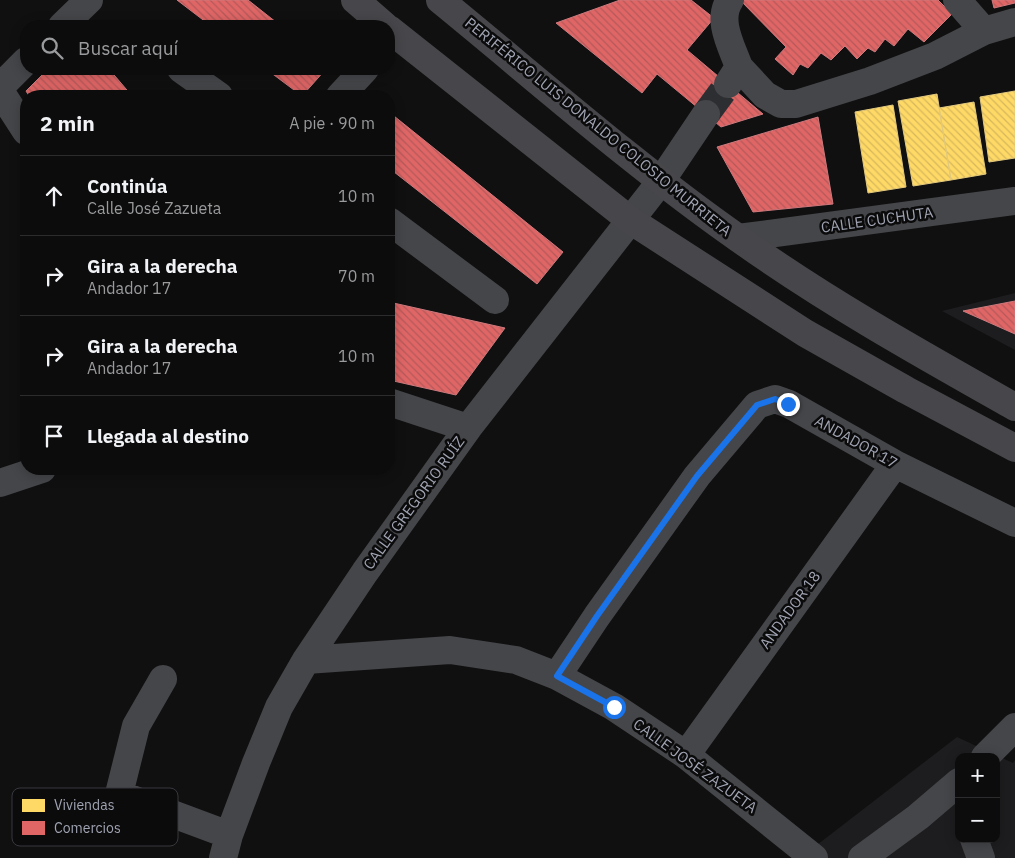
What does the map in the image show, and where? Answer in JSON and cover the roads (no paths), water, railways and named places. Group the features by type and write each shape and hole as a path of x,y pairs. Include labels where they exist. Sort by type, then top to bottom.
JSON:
{"main road":[{"path":"355,0 376,20"},
{"name":"PERIFÉRICO LUIS DONALDO COLOSIO MURRIETA","path":"440,0 660,181 738,238 830,299 921,354 1015,407"},
{"path":"395,37 630,220 805,333 1015,448"}],"street":[{"path":"68,20 89,0"},
{"path":"730,0 727,4 724,26 733,76 781,104 796,104 878,78 935,56 984,31 1015,22"},
{"path":"957,0 984,31"},
{"path":"20,68 0,89 20,121"},
{"path":"189,75 211,90"},
{"path":"346,90 359,75"},
{"name":"CALLE GREGORIO RUÍZ","path":"226,847 256,763 279,708 306,660 365,572 468,428 660,181 706,114"},
{"name":"CALLE CUCHUTA","path":"738,238 1015,201"},
{"path":"395,225 495,300"},
{"name":"ANDADOR 17","path":"557,676 597,616 697,476 757,405 775,399 788,404 895,464 1015,523"},
{"path":"395,404 468,428"},
{"name":"ANDADOR 18","path":"686,755 895,464"},
{"path":"0,483 24,475"},
{"name":"CALLE JOSÉ ZAZUETA","path":"306,660 450,650 516,660 557,676 614,707 686,755 814,858"},
{"path":"120,788 136,726 163,679"},
{"path":"989,753 1015,727"},
{"path":"862,858 955,790"},
{"path":"178,823 226,847"},
{"path":"975,843 980,858"}],"tunnel":[{"path":"706,114 728,84"}]}
